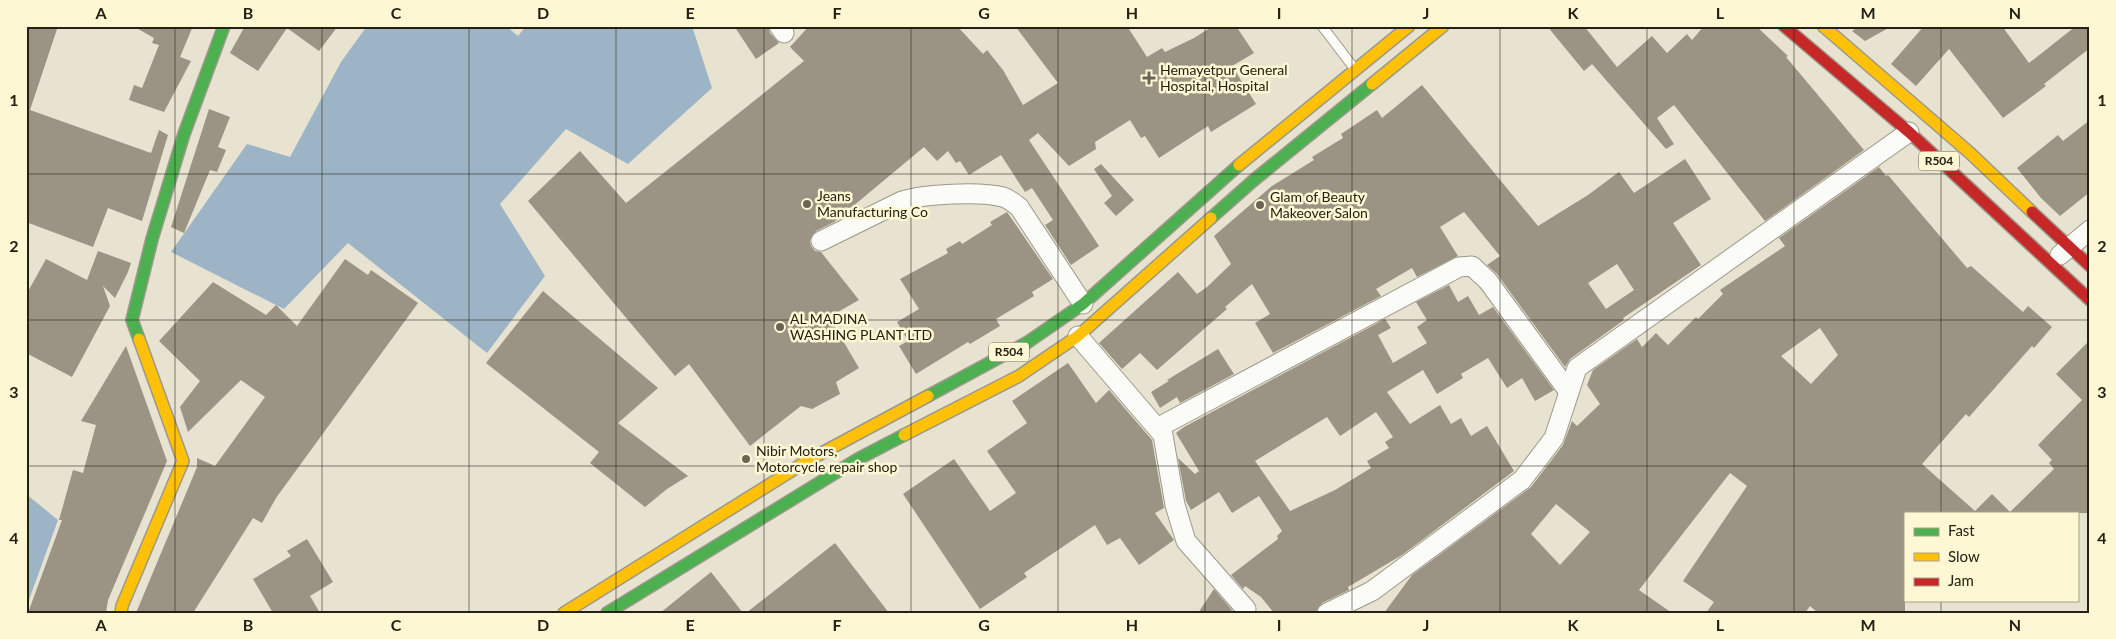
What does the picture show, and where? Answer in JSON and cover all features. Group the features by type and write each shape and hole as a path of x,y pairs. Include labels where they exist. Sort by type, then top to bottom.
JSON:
{"main road":[{"path":"121,613 122,606 183,460 132,320 152,239 184,134 224,26"},
{"name":"R504","path":"564,613 814,471 1028,342 1083,304 1249,156 1410,26"},
{"name":"R504","path":"608,613 814,471 858,459 1019,376 1078,336 1254,180 1443,26"},
{"name":"R504","path":"1784,26 1908,132 2090,300"},
{"name":"R504","path":"1823,26 1970,153 2090,266"}],"street":[{"path":"1342,610 1372,591 1522,480 1554,438 1577,368 1908,132"},
{"path":"821,241 916,196 990,194 1006,198 1020,207 1083,304"},
{"path":"2050,264 2090,230"},
{"path":"1157,428 1459,267 1472,266 1488,281 1569,392"},
{"path":"1078,336 1163,435 1175,505 1186,541 1249,612"}],"lane":[{"path":"1322,26 1356,70"}],"water":[{"path":"367,26 506,26 518,36 526,26 692,26 712,88 628,164 566,129 500,204 545,276 487,353 348,243 284,309 171,252 247,144 290,157 341,62"},
{"path":"26,494 58,520 26,608"}],"building":[{"path":"30,26 58,26 30,110 151,153 159,130 168,135 142,221 108,208 93,247 26,222 26,38"},
{"path":"133,26 193,26 180,57 191,61 164,112 129,100 134,85 142,88 159,45 152,43 154,38"},
{"path":"245,26 338,26 319,51 287,28 258,71 230,53"},
{"path":"734,26 768,26 770,33 779,43 756,59"},
{"path":"809,26 957,26 983,54 987,50 1003,70 1023,105 1058,83 1015,26 1127,26 1147,57 1162,48 1165,52 1194,38 1213,26 1236,26 1254,53 1232,66 1256,104 1211,132 1208,126 1159,158 1145,136 1141,138 1130,120 1095,142 1096,149 1069,166 1038,133 1029,140 1099,246 1071,265 1045,225 1053,220 1032,188 1025,192 1001,155 969,175 960,161 956,163 948,151 937,161 924,147 834,222 816,231 810,240 811,246 815,251 821,252 859,300 829,317 859,368 836,382 840,394 812,409 801,406 750,446 689,364 675,376 528,201 580,151 626,203 804,61 790,47"},
{"path":"1547,26 1584,26 1617,67 1652,36 1667,53 1687,34 1692,40 1704,26 1756,26 1788,56 1786,57 1864,150 1765,221 1674,105 1657,118 1674,144 1666,149 1592,64 1584,71"},
{"path":"1860,26 1892,26 1865,41 1852,31"},
{"path":"1924,26 2002,26 2029,63 2076,26 2090,26 2090,48 2044,84 2046,86 2003,118 1949,49 1916,86 1891,64"},
{"path":"1422,85 1538,226 1588,195 1619,172 1634,193 1685,159 1711,199 1673,223 1701,265 1623,318 1624,320 1570,359 1565,367 1497,274 1487,265 1500,256 1464,212 1440,227 1458,256 1417,277 1412,268 1376,289 1381,296 1273,353 1255,323 1270,314 1252,284 1225,307 1227,309 1157,370 1140,353 1122,369 1099,343 1178,272 1197,294 1207,287 1231,264 1214,236 1272,186 1314,160 1312,157 1343,138 1341,134 1377,110 1382,118","holes":["1617,264 1634,290 1606,309 1588,283"]},
{"path":"209,109 230,117 218,147 226,150 217,172 210,170 184,233 171,227"},
{"path":"2090,120 2090,192 2060,216 2041,198 2017,168 2058,135 2063,141"},
{"path":"1101,164 1134,200 1116,216 1104,203 1112,196 1094,169"},
{"path":"1879,167 1886,176 1888,175 1967,268 1971,266 2023,312 2028,306 2052,327 2034,348 2032,346 1969,417 1966,414 1922,464 1975,511 1992,494 2010,512 1904,512 1905,613 1818,613 1810,606 1805,613 1706,613 1714,602 1683,581 1747,486 1730,473 1639,590 1672,613 1384,613 1412,575 1531,487 1563,445 1572,421 1577,426 1600,404 1587,385 1593,370 1637,339 1642,347 1656,333 1668,345 1723,294 1720,290 1785,246 1779,238","holes":["1820,328 1838,355 1811,384 1781,356","1556,504 1590,532 1560,565 1531,534"]},
{"path":"1007,212 1053,279 1032,292 1034,296 996,319 1000,326 970,344 968,342 916,374 899,346 908,341 897,322 919,309 900,279 948,253 946,249 960,241 962,244 992,225 990,222"},
{"path":"98,251 131,263 115,298 103,286 110,306 72,377 26,353 26,295 46,259 87,280"},
{"path":"345,259 368,275 371,270 418,303 276,498 262,523 253,518 193,613 136,613 197,467 197,458 215,466 265,397 241,380 188,432 180,407 200,381 159,341 213,282 266,315 276,305 297,326"},
{"path":"1449,285 1458,302 1468,296 1479,315 1493,307 1554,390 1535,401 1522,378 1507,388 1488,358 1461,374 1463,378 1437,394 1423,370 1387,392 1410,424 1440,405 1451,424 1461,418 1471,436 1487,426 1514,471 1402,555 1348,587 1349,590 1322,603 1315,613 1274,613 1261,597 1245,586 1243,589 1231,575 1278,539 1277,536 1282,531 1259,496 1232,513 1219,492 1191,510 1186,501 1178,458 1195,474 1199,471 1176,433 1385,319 1391,328 1378,335 1393,363 1427,343 1417,327 1427,320 1416,302","holes":["1376,412 1393,437 1385,442 1389,448 1367,461 1371,468 1335,490 1290,511 1255,461 1327,417 1340,436"]},
{"path":"543,291 658,388 618,423 688,476 667,489 645,507 590,463 599,452 486,363"},
{"path":"2090,340 2090,513 2010,512 2054,469 2049,463 2052,460 2038,445 2082,400 2056,374"},
{"path":"126,346 167,461 108,600 106,613 28,613 62,520 59,520 73,470 83,473 96,425 81,421"},
{"path":"1218,349 1234,374 1180,403 1177,397 1160,408 1151,392"},
{"path":"1068,363 1096,403 1109,390 1152,440 1164,508 1155,513 1174,540 1139,565 1120,538 1107,545 1095,525 1024,573 1027,577 980,609 903,494 954,459 990,511 1016,493 987,451 1027,423 1012,401"},
{"path":"307,539 333,582 310,596 320,613 273,613 253,579 291,556 287,551"},
{"path":"835,543 889,613 746,613"},
{"path":"711,572 743,613 660,613"},
{"path":"1214,589 1232,610 1230,613 1198,613"}],"traffic: fast":[{"path":"139,339 132,320 152,239 184,134 224,26"},
{"path":"1211,218 1254,180 1372,84"},
{"path":"928,396 1028,342 1083,304 1239,165"},
{"path":"607,613 858,459 904,435"}],"traffic: slow":[{"path":"1239,165 1409,26"},
{"path":"1372,84 1443,26"},
{"path":"1823,26 1970,153 2032,212"},
{"path":"904,435 1019,376 1078,336 1211,218"},
{"path":"121,613 122,606 183,461 139,339"},
{"path":"564,613 807,461 928,396"}],"traffic: jam":[{"path":"1784,26 1909,132 2090,300"},
{"path":"2032,212 2090,266"}],"place":[{"name":"Hemayetpur General Hospital, Hospital","path":"1149,78"},
{"name":"Jeans Manufacturing Co","path":"807,204"},
{"name":"Glam of Beauty Makeover Salon","path":"1260,205"},
{"name":"AL MADINA WASHING PLANT LTD","path":"780,327"},
{"name":"Nibir Motors, Motorcycle repair shop","path":"746,459"}]}
